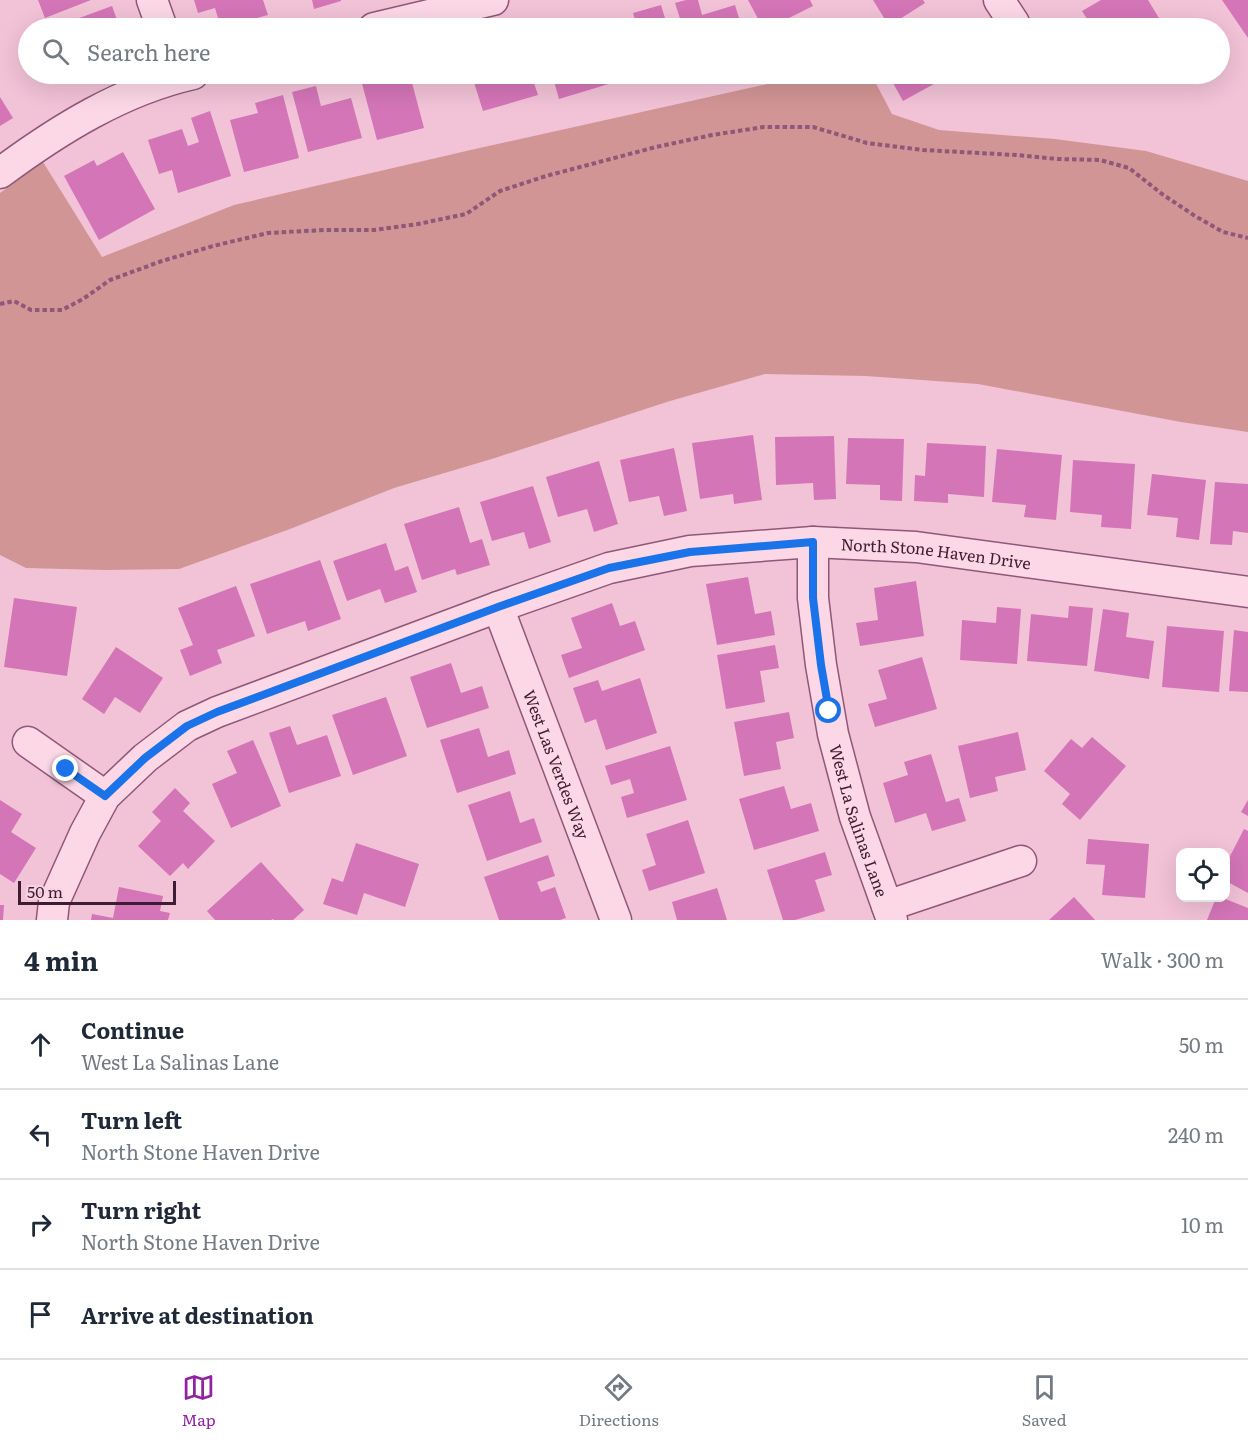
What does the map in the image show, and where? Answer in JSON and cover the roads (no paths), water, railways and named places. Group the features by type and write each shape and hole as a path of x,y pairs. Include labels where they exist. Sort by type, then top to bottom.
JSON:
{"street":[{"path":"152,0 158,18"},
{"path":"399,18 427,7 493,0"},
{"path":"999,0 1011,18"},
{"path":"0,173 78,120 124,97 158,84"},
{"name":"North Stone Haven Drive","path":"52,920 54,902 85,833 105,796 145,758 187,726 217,712 609,568 690,552 813,542 916,547 1248,592"},
{"name":"West La Salinas Lane","path":"813,542 813,598 821,665 833,734 855,817 889,913"},
{"name":"West Las Verdes Way","path":"498,607 616,920"},
{"path":"28,742 105,796"},
{"path":"889,913 1021,861"}]}
